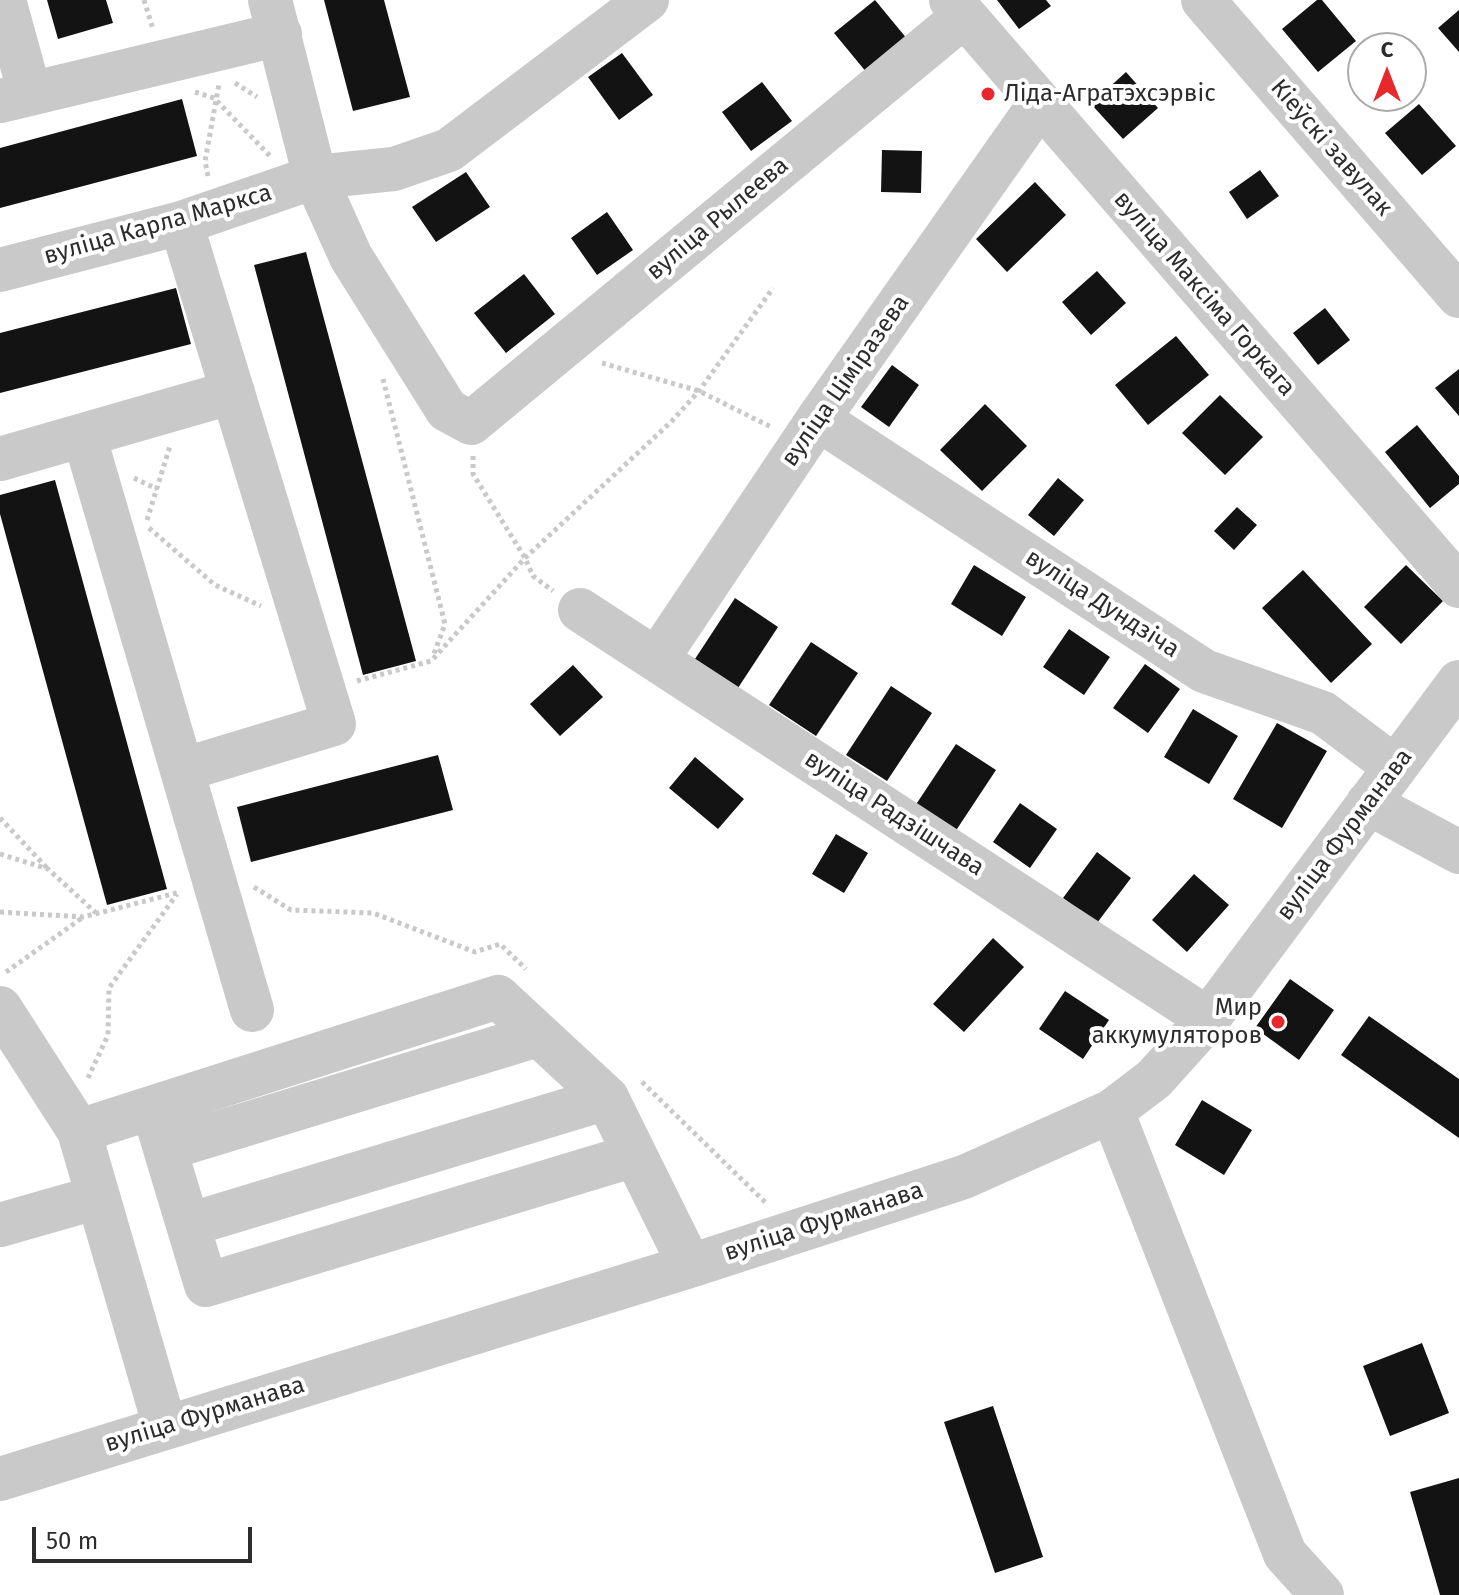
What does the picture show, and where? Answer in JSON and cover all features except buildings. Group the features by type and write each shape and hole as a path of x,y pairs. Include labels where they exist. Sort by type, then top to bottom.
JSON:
{"street":[{"path":"4,0 15,97 275,17 302,125 306,180 447,410 471,423"},
{"name":"вуліца Карла Маркса","path":"0,270 198,217 306,180 394,169 449,150 647,0"},
{"name":"Кіеўскі завулак","path":"1203,0 1459,296"},
{"name":"вуліца Максіма Горкага","path":"957,8 1459,586"},
{"name":"вуліца Рылеева","path":"471,423 957,8"},
{"name":"вуліца Ціміразева","path":"657,659 811,431 1039,105"},
{"path":"182,770 334,724 332,708 233,392 198,217"},
{"path":"0,459 233,392"},
{"name":"вуліца Дундзіча","path":"811,431 1204,671 1323,713 1395,767"},
{"path":"84,435 252,1010"},
{"name":"вуліца Радзішчава","path":"580,610 1208,1019"},
{"name":"вуліца Фурманава","path":"0,1479 690,1266 964,1177 1112,1111 1154,1079 1208,1019 1459,682"},
{"path":"1368,803 1459,852"},
{"path":"0,1008 69,1115 98,1197 165,1427"},
{"path":"69,1115 159,1129 538,1035 622,1088 635,1155 690,1266"},
{"path":"188,1225 622,1088"},
{"path":"1112,1111 1285,1554 1322,1595"},
{"path":"159,1129 206,1285 635,1155"},
{"path":"0,1225 98,1197"}],"path":[{"path":"198,217 214,98 222,74 302,125"},
{"path":"214,98 306,180"},
{"path":"332,708 357,681 431,661 525,558 671,422 699,391 773,288"},
{"path":"558,351 699,391 811,431"},
{"path":"379,365 445,624 431,661"},
{"path":"128,584 182,406"},
{"path":"471,423 473,474 533,576 580,610"},
{"path":"101,490 215,585 304,625"},
{"path":"0,818 96,914"},
{"path":"69,1115 108,1035 109,988 178,893 202,838"},
{"path":"0,854 48,869"},
{"path":"0,977 83,917"},
{"path":"500,944 534,977"},
{"path":"622,1088 796,1232"}],"place":[{"name":"Ліда-Агратэхсэрвіс","path":"988,94"},
{"name":"Мир аккумуляторов","path":"1278,1022"}]}
